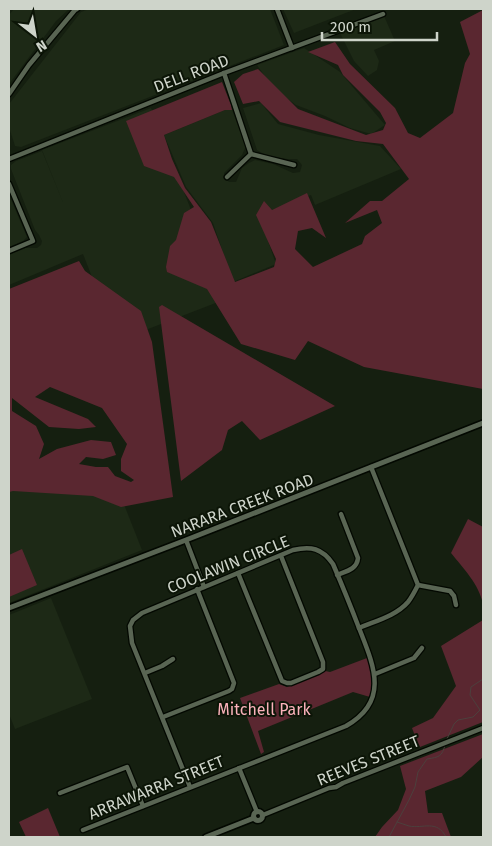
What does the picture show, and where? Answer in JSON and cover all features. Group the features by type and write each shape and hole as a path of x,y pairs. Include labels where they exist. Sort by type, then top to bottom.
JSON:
{"street":[{"path":"9,94 29,65 74,10 77,9"},
{"path":"277,9 292,48"},
{"name":"DELL ROAD","path":"10,159 224,74 383,14"},
{"path":"224,74 251,154"},
{"path":"9,151 10,159"},
{"path":"251,154 294,165"},
{"path":"227,177 251,154"},
{"path":"9,184 33,241 9,251"},
{"name":"NARARA CREEK ROAD","path":"9,608 483,422"},
{"path":"371,467 418,585"},
{"path":"338,575 355,566 358,562 341,514"},
{"path":"186,540 204,587"},
{"name":"COOLAWIN CIRCLE","path":"190,787 132,643 130,626 133,620 142,613 301,548 315,548 330,559 371,658 375,674 373,696 370,705 356,721 346,726 239,768"},
{"path":"238,573 282,681 291,683 318,672 322,669 323,662 281,556"},
{"path":"418,585 450,591 454,596 456,605"},
{"path":"359,628 402,609 418,585"},
{"path":"162,717 229,691 234,686 198,589"},
{"path":"375,674 414,658 422,648"},
{"path":"145,673 173,659"},
{"name":"REEVES STREET","path":"263,815 483,728"},
{"path":"60,793 127,766 143,806"},
{"path":"239,768 256,820 260,820 263,815"},
{"name":"ARRAWARRA STREET","path":"83,830 239,768"},
{"path":"206,837 255,815"}],"shaded area":[{"path":"14,9 69,9 56,21 9,84 9,15"},
{"path":"89,9 270,9 284,45 21,147 15,146 9,127 9,104 81,12"},
{"path":"283,9 356,9 294,33"},
{"path":"384,16 395,41 374,50 379,61 377,70 368,76 354,61 340,33"},
{"path":"304,48 340,72 385,125 371,134 350,128 296,105 273,88 257,65"},
{"path":"261,103 278,124 319,135 380,146 401,169 315,205 311,195 259,215 276,264 233,282 213,223 186,187 164,135 225,110 232,110 246,146 242,155 224,173 225,178 229,182 236,182 242,168 255,160 273,164 293,173 300,172 302,165 297,159 267,156 257,150 243,108"},
{"path":"151,108 226,299 117,341 83,254 9,285 9,255 25,248 37,248 41,245 42,241 35,230 11,165 16,161 42,151 64,205 42,150"},
{"path":"9,195 27,237 23,241 9,247"},
{"path":"110,469 142,550 9,603 9,489"},
{"path":"51,598 92,699 15,729 9,714 9,615"}],"green space":[{"path":"483,10 483,389 364,367 308,341 295,360 241,344 207,289 167,272 166,267 170,246 176,240 184,213 194,207 174,177 144,166 126,121 222,82 232,110 225,110 164,135 185,188 211,222 235,282 274,267 276,259 256,215 264,201 272,210 307,193 326,238 312,228 298,231 295,249 313,267 362,244 365,236 382,223 377,210 345,223 370,201 382,201 409,179 383,144 356,141 280,122 259,101 243,104 234,82 243,74 258,69 298,109 366,135 383,130 386,123 380,112 343,75 338,65 308,52 335,42 350,64 395,108 408,133 420,138 453,113 465,63 470,54 460,22"},
{"path":"79,261 85,271 141,311 152,342 173,497 121,507 93,496 9,492 9,289","holes":["50,387 102,408 127,444 121,459 121,471 134,480 131,482 115,476 108,467 79,464 86,457 103,459 116,455 111,442 91,440 57,449 39,459 44,444 36,426 12,411 12,398 49,427 79,429 96,427 88,419 35,397"]},
{"path":"162,305 335,406 260,440 242,421 228,430 222,450 181,481 159,307"},
{"path":"468,519 483,527 483,604 474,583 451,553"},
{"path":"22,549 37,585 9,597 9,555"},
{"path":"483,620 483,722 420,747 412,728 433,718 456,686 441,646"},
{"name":"Mitchell Park","path":"367,658 373,688 370,697 353,692 258,731 264,752 261,754 240,698 279,684 287,687 325,671 330,672"},
{"path":"483,734 483,757 461,777 425,791 428,813 442,813 451,837 375,837 398,810 406,789 400,766"},
{"path":"48,808 60,837 26,837 19,822"}],"waterway":[{"path":"446,741 458,720 473,717 480,710 470,695 471,687 483,679"},
{"path":"389,837 415,787 418,772 427,759 441,754 445,745"},
{"path":"397,822 414,827 434,826 442,831 446,837"}]}
